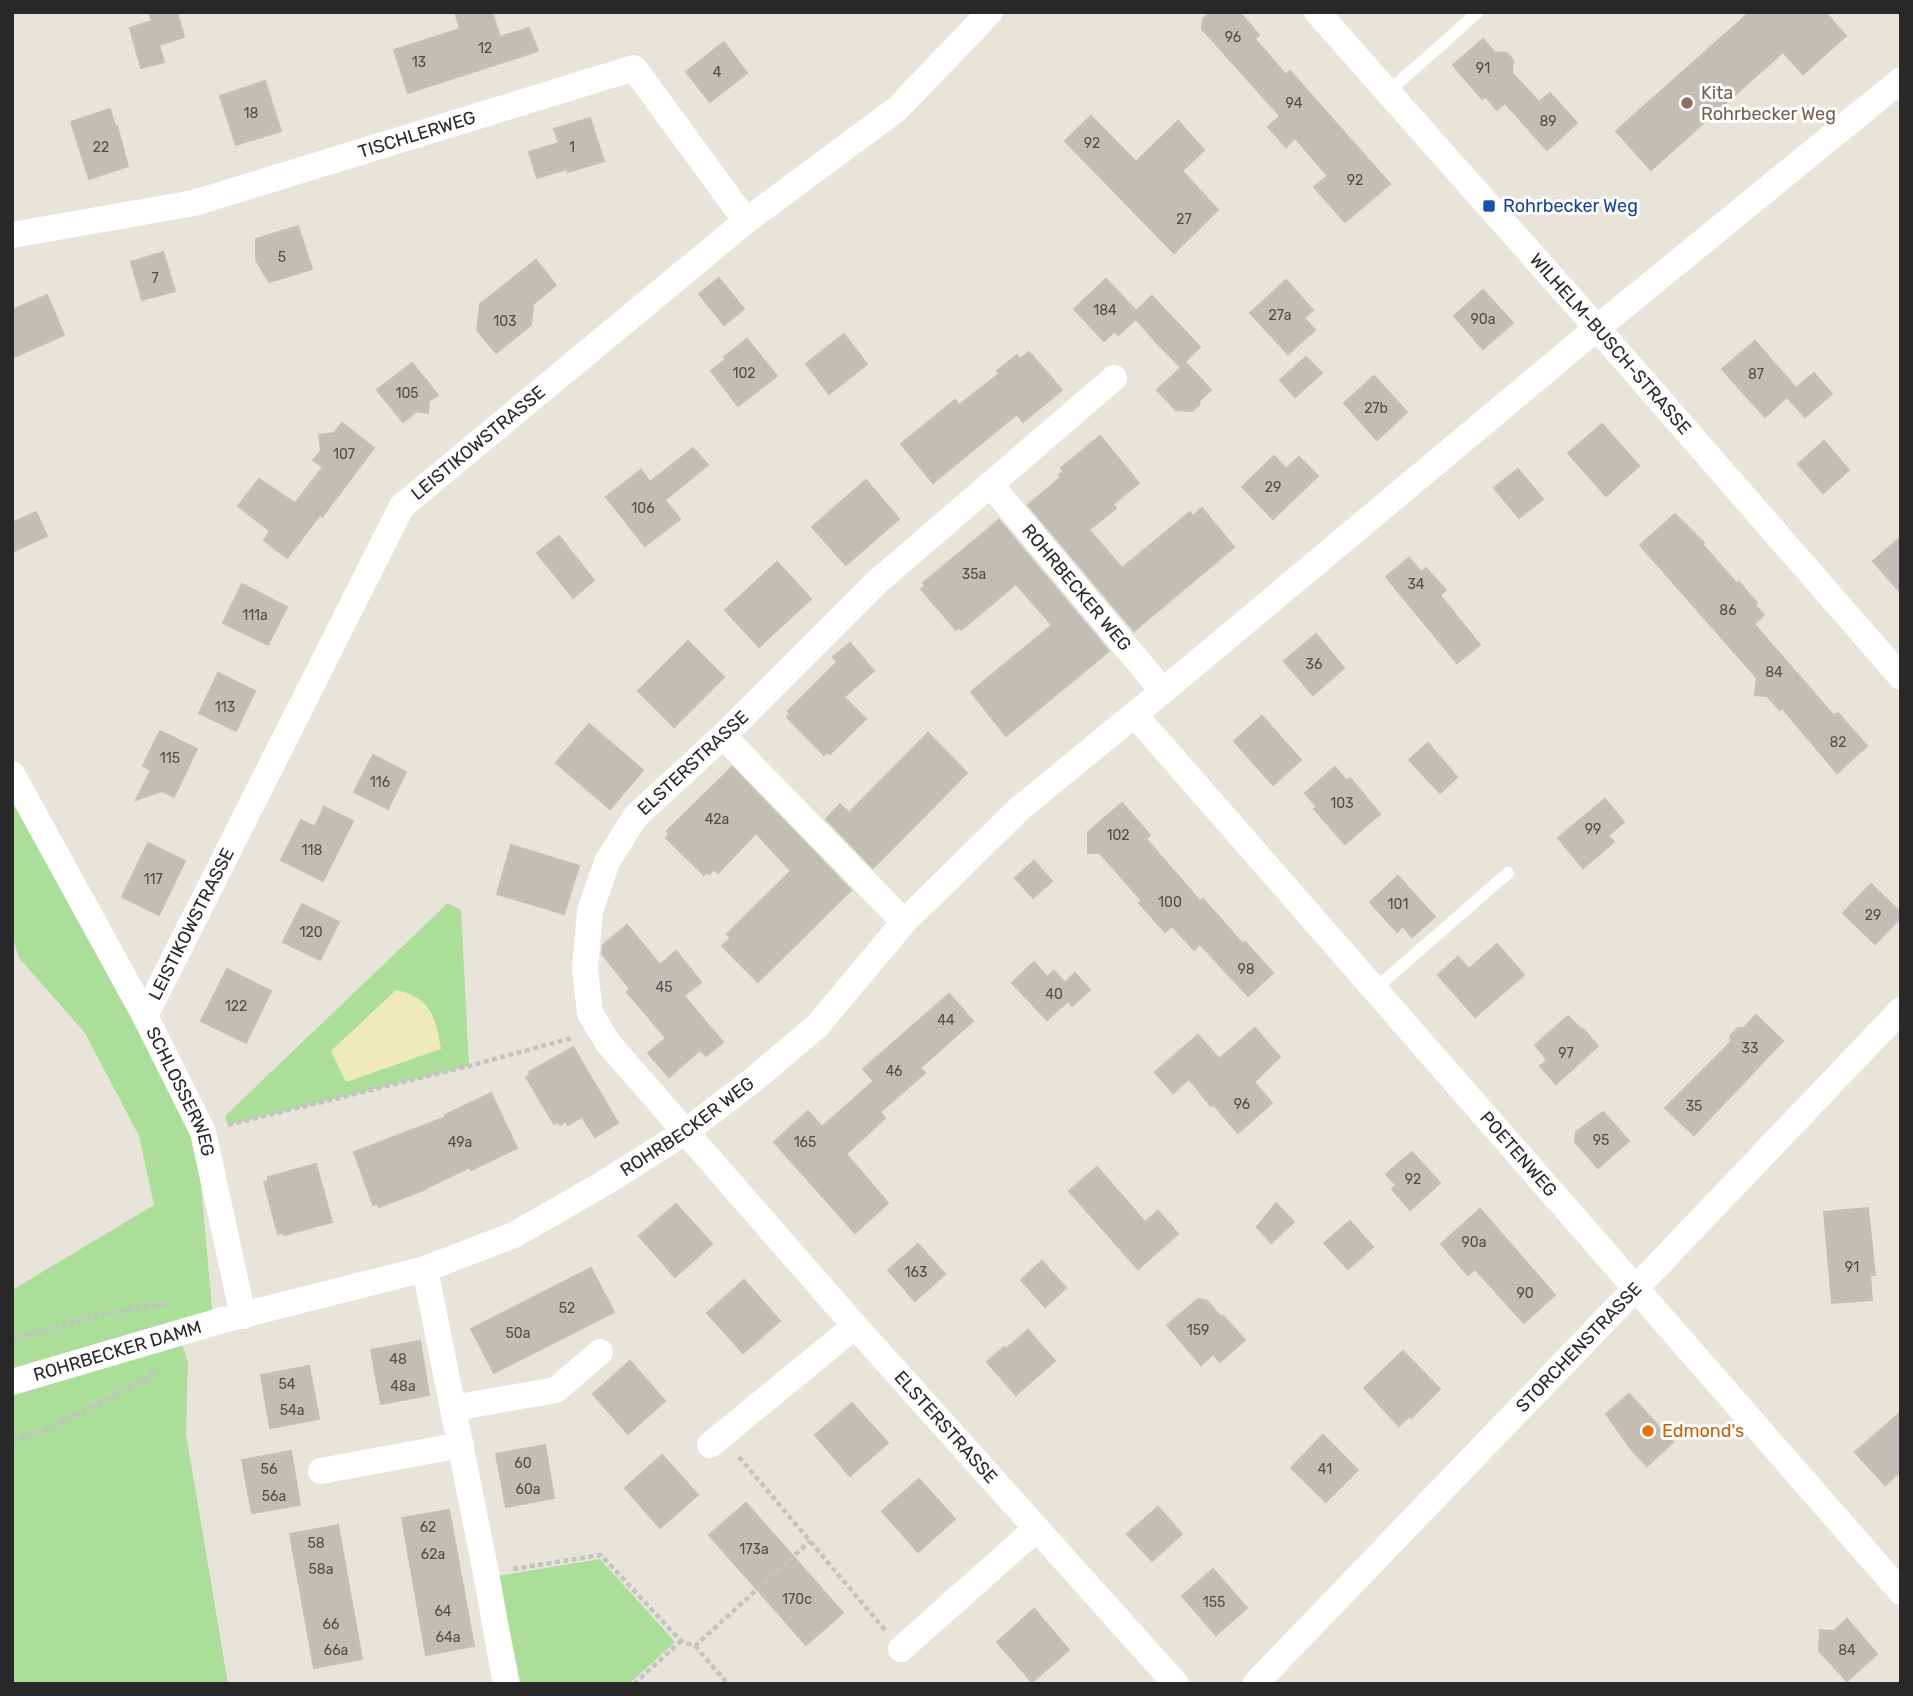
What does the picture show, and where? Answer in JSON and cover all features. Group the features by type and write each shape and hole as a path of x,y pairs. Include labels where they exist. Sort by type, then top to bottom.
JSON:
{"street":[{"name":"LEISTIKOWSTRASSE","path":"145,1016 401,506 746,221 897,109 990,12"},
{"name":"WILHELM-BUSCH-STRASSE","path":"1317,12 1901,677"},
{"name":"TISCHLERWEG","path":"12,235 194,203 634,68 746,221"},
{"name":"ROHRBECKER WEG","path":"233,1318 425,1269 514,1234 606,1182 685,1132 752,1081 817,1026 904,922 1019,809 1597,328 1901,80"},
{"name":"ELSTERSTRASSE","path":"1114,377 877,582 723,736 635,817 607,862 590,911 585,970 590,1013 608,1043 855,1326 1176,1684"},
{"name":"ROHRBECKER WEG","path":"990,484 1163,691"},
{"name":"POETENWEG","path":"1135,715 1901,1592"},
{"path":"723,736 904,922"},
{"name":"SCHLOSSERWEG","path":"12,774 145,1016 203,1132 233,1318"},
{"name":"STORCHENSTRASSE","path":"1255,1684 1901,1010"},
{"path":"425,1269 506,1684"},
{"name":"ROHRBECKER DAMM","path":"12,1382 233,1318"},
{"path":"716,1441 855,1326"},
{"path":"453,1408 556,1390 600,1352"},
{"path":"321,1471 461,1445"},
{"path":"901,1649 1036,1529"}],"lane":[{"path":"1388,92 1479,12"},
{"path":"1375,989 1508,873"}],"path":[{"path":"203,1132 600,1031"},
{"path":"12,1339 106,1313 162,1304 173,1306"},
{"path":"12,1441 52,1428 142,1381 163,1366"},
{"path":"716,1441 810,1541 901,1649"},
{"path":"695,1646 810,1541"},
{"path":"486,1573 601,1555 681,1641 695,1646 728,1684"},
{"path":"634,1684 681,1641"}],"green space":[{"path":"12,801 197,1140 213,1319 182,1344 188,1362 186,1434 228,1684 12,1684 12,1290 154,1205 139,1136 85,1033 19,958 12,935"},
{"path":"448,903 461,910 469,1066 228,1125 225,1116"},
{"path":"600,1559 675,1642 629,1684 521,1684 498,1576"}],"sand":[{"path":"396,990 417,998 430,1010 441,1049 346,1082 331,1051"}],"building":[{"path":"149,12 177,12 184,37 159,45 164,62 141,68 130,28 152,21"},
{"path":"455,12 492,12 500,37 529,28 538,51 408,93 394,50 460,29"},
{"path":"1239,12 1259,35 1255,39 1286,75 1290,71 1390,184 1345,222 1314,187 1328,176 1295,138 1286,147 1268,127 1280,116 1202,29 1203,19 1210,13"},
{"name":"Kita Rohrbecker Weg","path":"1750,12 1825,12 1846,36 1803,74 1783,52 1651,170 1616,131"},
{"path":"1483,39 1494,52 1507,53 1513,60 1512,73 1539,102 1550,93 1577,123 1547,150 1505,103 1497,110 1485,96 1482,99 1453,65"},
{"path":"724,42 747,73 710,102 686,72"},
{"path":"265,81 281,131 236,145 220,96"},
{"path":"110,109 128,166 89,179 71,122"},
{"path":"1091,116 1136,162 1178,121 1204,150 1182,171 1218,210 1174,253 1065,141"},
{"path":"590,118 604,161 537,178 529,152 559,143 554,129"},
{"path":"298,226 312,269 269,282 256,260 256,239"},
{"path":"163,252 175,291 142,300 131,262"},
{"path":"536,260 556,285 532,305 531,325 496,353 477,330 480,304"},
{"path":"719,278 744,309 724,325 699,294"},
{"path":"1106,279 1136,311 1152,296 1200,347 1180,366 1136,319 1118,335 1115,331 1104,341 1074,309"},
{"path":"1286,280 1313,310 1304,318 1315,330 1288,354 1250,313"},
{"path":"1483,290 1513,323 1483,349 1454,316"},
{"path":"47,295 64,335 12,358 12,310"},
{"path":"844,334 867,364 829,394 806,364"},
{"path":"747,339 777,376 738,406 711,371"},
{"path":"1755,341 1796,388 1814,373 1832,394 1805,417 1787,397 1765,417 1722,369"},
{"path":"1029,352 1062,390 1023,422 1017,414 933,483 901,444 955,400 959,405 999,374 997,371 1017,355 1020,359"},
{"path":"1306,357 1322,373 1295,397 1280,380"},
{"path":"412,363 438,395 429,401 428,413 417,411 403,422 377,390"},
{"path":"1186,363 1211,390 1192,411 1176,410 1157,390"},
{"path":"1374,376 1407,412 1377,440 1344,403"},
{"path":"342,423 374,448 287,558 264,540 270,531 238,506 259,479 295,503 323,467 313,460 321,451 319,435 334,433"},
{"path":"1602,424 1639,466 1606,496 1568,453"},
{"path":"1100,436 1139,483 1113,504 1116,508 1089,530 1122,568 1190,512 1193,516 1202,508 1234,547 1134,631 1028,505 1061,477 1061,468"},
{"path":"1824,441 1849,470 1823,493 1798,464"},
{"path":"693,448 708,465 665,500 680,519 645,546 606,497 641,470 650,482"},
{"path":"1274,456 1286,469 1299,457 1318,476 1273,519 1242,487"},
{"path":"1518,469 1543,499 1519,518 1494,488"},
{"path":"866,480 899,519 846,565 812,527"},
{"path":"36,512 47,536 12,552 12,523"},
{"path":"1675,514 1757,603 1755,605 1764,615 1754,624 1834,716 1838,713 1867,746 1837,773 1782,708 1780,710 1767,696 1755,695 1757,678 1640,545"},
{"path":"999,520 1109,651 1006,736 971,692 1052,625 1016,584 961,630 959,627 956,630 921,589 925,586 923,583"},
{"path":"559,536 594,580 573,598 537,553"},
{"path":"1901,537 1901,593 1873,561"},
{"path":"1409,558 1421,572 1426,568 1446,590 1440,595 1480,645 1457,663 1386,577"},
{"path":"777,562 811,599 759,647 725,610"},
{"path":"242,584 287,607 268,645 223,623"},
{"path":"1316,634 1344,668 1313,695 1284,661"},
{"path":"688,641 724,677 674,727 638,691"},
{"path":"850,643 874,671 844,697 866,719 830,754 827,752 824,755 787,717 790,714 788,711 837,662 833,657"},
{"path":"218,673 255,691 236,731 199,713"},
{"path":"1262,716 1301,760 1273,785 1234,741"},
{"path":"589,724 643,770 610,809 556,763"},
{"path":"160,731 197,749 174,797 162,791 136,800 151,770 143,766"},
{"path":"928,733 967,773 873,868 826,819 840,804 849,813"},
{"path":"1428,743 1457,777 1440,793 1409,760"},
{"path":"373,755 406,772 388,809 354,792"},
{"path":"732,767 851,890 758,982 722,946 731,938 727,934 791,871 756,833 718,873 714,869 704,875 666,838 669,835 667,831"},
{"path":"1335,767 1347,781 1350,778 1380,814 1345,844 1314,809 1317,807 1305,793"},
{"path":"1605,799 1624,822 1608,836 1614,842 1583,868 1558,838"},
{"path":"1122,803 1150,835 1146,839 1200,901 1203,899 1273,973 1248,996 1200,944 1194,950 1172,926 1165,932 1100,853 1088,853 1088,832"},
{"path":"324,807 353,821 323,881 281,860 301,820 315,827"},
{"path":"148,843 185,861 159,915 122,897"},
{"path":"511,845 579,866 564,914 497,894"},
{"path":"1034,861 1052,881 1033,898 1015,878"},
{"path":"1398,876 1435,917 1412,937 1403,926 1397,932 1370,902"},
{"path":"1871,884 1901,913 1901,917 1875,944 1843,913"},
{"path":"302,904 339,922 320,960 283,942"},
{"path":"627,925 660,965 676,951 701,982 684,996 723,1042 706,1056 700,1050 669,1077 648,1053 666,1038 627,992 630,989 602,954 603,945"},
{"path":"1497,944 1524,975 1475,1017 1438,975 1458,957 1469,969"},
{"path":"1034,962 1047,977 1054,971 1065,983 1075,973 1090,990 1072,1006 1068,1001 1047,1020 1012,983"},
{"path":"227,969 271,991 246,1043 201,1021"},
{"path":"949,994 973,1021 920,1068 925,1073 880,1112 885,1118 846,1154 888,1203 855,1233 774,1142 808,1111 822,1127 874,1081 863,1069"},
{"path":"1756,1015 1783,1041 1694,1135 1665,1108 1731,1042 1730,1036 1738,1028 1744,1028"},
{"path":"1568,1016 1598,1046 1556,1084 1540,1066 1547,1060 1535,1045"},
{"path":"1255,1028 1280,1057 1254,1082 1272,1103 1238,1133 1189,1079 1173,1093 1155,1072 1198,1035 1219,1059"},
{"path":"573,1047 618,1123 595,1137 582,1117 568,1125 566,1121 560,1125 558,1122 554,1124 526,1077 531,1075 529,1072"},
{"path":"491,1093 517,1148 426,1189 379,1207 378,1204 373,1205 354,1152 446,1117 445,1115"},
{"path":"1603,1112 1629,1141 1598,1168 1575,1142 1576,1132"},
{"path":"1412,1152 1440,1183 1410,1210 1392,1189 1396,1185 1386,1174"},
{"path":"316,1164 332,1222 284,1235 283,1232 278,1234 264,1182 268,1181 268,1177"},
{"path":"1097,1167 1145,1222 1158,1211 1178,1234 1138,1269 1069,1191"},
{"path":"1276,1203 1294,1222 1271,1243 1257,1227"},
{"path":"676,1204 712,1244 675,1277 639,1236"},
{"path":"1868,1208 1875,1275 1870,1275 1872,1300 1832,1303 1824,1212"},
{"path":"1480,1209 1555,1295 1524,1323 1475,1269 1468,1275 1441,1244"},
{"path":"1350,1221 1373,1247 1348,1269 1324,1243"},
{"path":"918,1244 945,1274 915,1301 888,1270"},
{"path":"1042,1261 1066,1288 1045,1307 1021,1280"},
{"path":"591,1268 614,1312 494,1373 471,1329"},
{"path":"744,1280 780,1321 743,1353 707,1313"},
{"path":"1198,1299 1207,1301 1245,1340 1220,1362 1213,1354 1201,1365 1167,1325"},
{"path":"1028,1330 1055,1361 1016,1395 987,1362"},
{"path":"420,1341 429,1395 381,1404 371,1350"},
{"path":"1403,1351 1440,1389 1411,1418 1409,1416 1399,1426 1364,1388"},
{"path":"630,1361 665,1401 628,1434 593,1394"},
{"path":"309,1366 319,1419 270,1428 261,1375"},
{"path":"1629,1394 1673,1442 1647,1466 1606,1414"},
{"path":"852,1403 888,1443 850,1476 815,1435"},
{"path":"1901,1412 1901,1471 1885,1485 1855,1452"},
{"path":"1323,1435 1358,1470 1326,1502 1291,1468"},
{"path":"545,1445 554,1498 506,1507 496,1454"},
{"path":"291,1451 300,1505 252,1513 242,1460"},
{"path":"662,1455 698,1495 660,1528 625,1488"},
{"path":"919,1479 955,1519 918,1552 882,1511"},
{"path":"746,1503 843,1613 806,1645 709,1535"},
{"path":"1158,1507 1182,1534 1152,1561 1127,1534"},
{"path":"449,1510 474,1646 426,1655 402,1518"},
{"path":"338,1525 362,1659 314,1668 290,1534"},
{"path":"1213,1569 1247,1608 1216,1635 1182,1596"},
{"path":"1034,1609 1069,1650 1032,1682 997,1642"},
{"path":"1847,1619 1877,1654 1847,1681 1819,1651 1820,1630 1834,1631"}],"place":[{"name":"Kita Rohrbecker Weg","path":"1687,103"},
{"name":"Rohrbecker Weg","path":"1489,206"},
{"name":"Edmond's","path":"1648,1431"}]}
